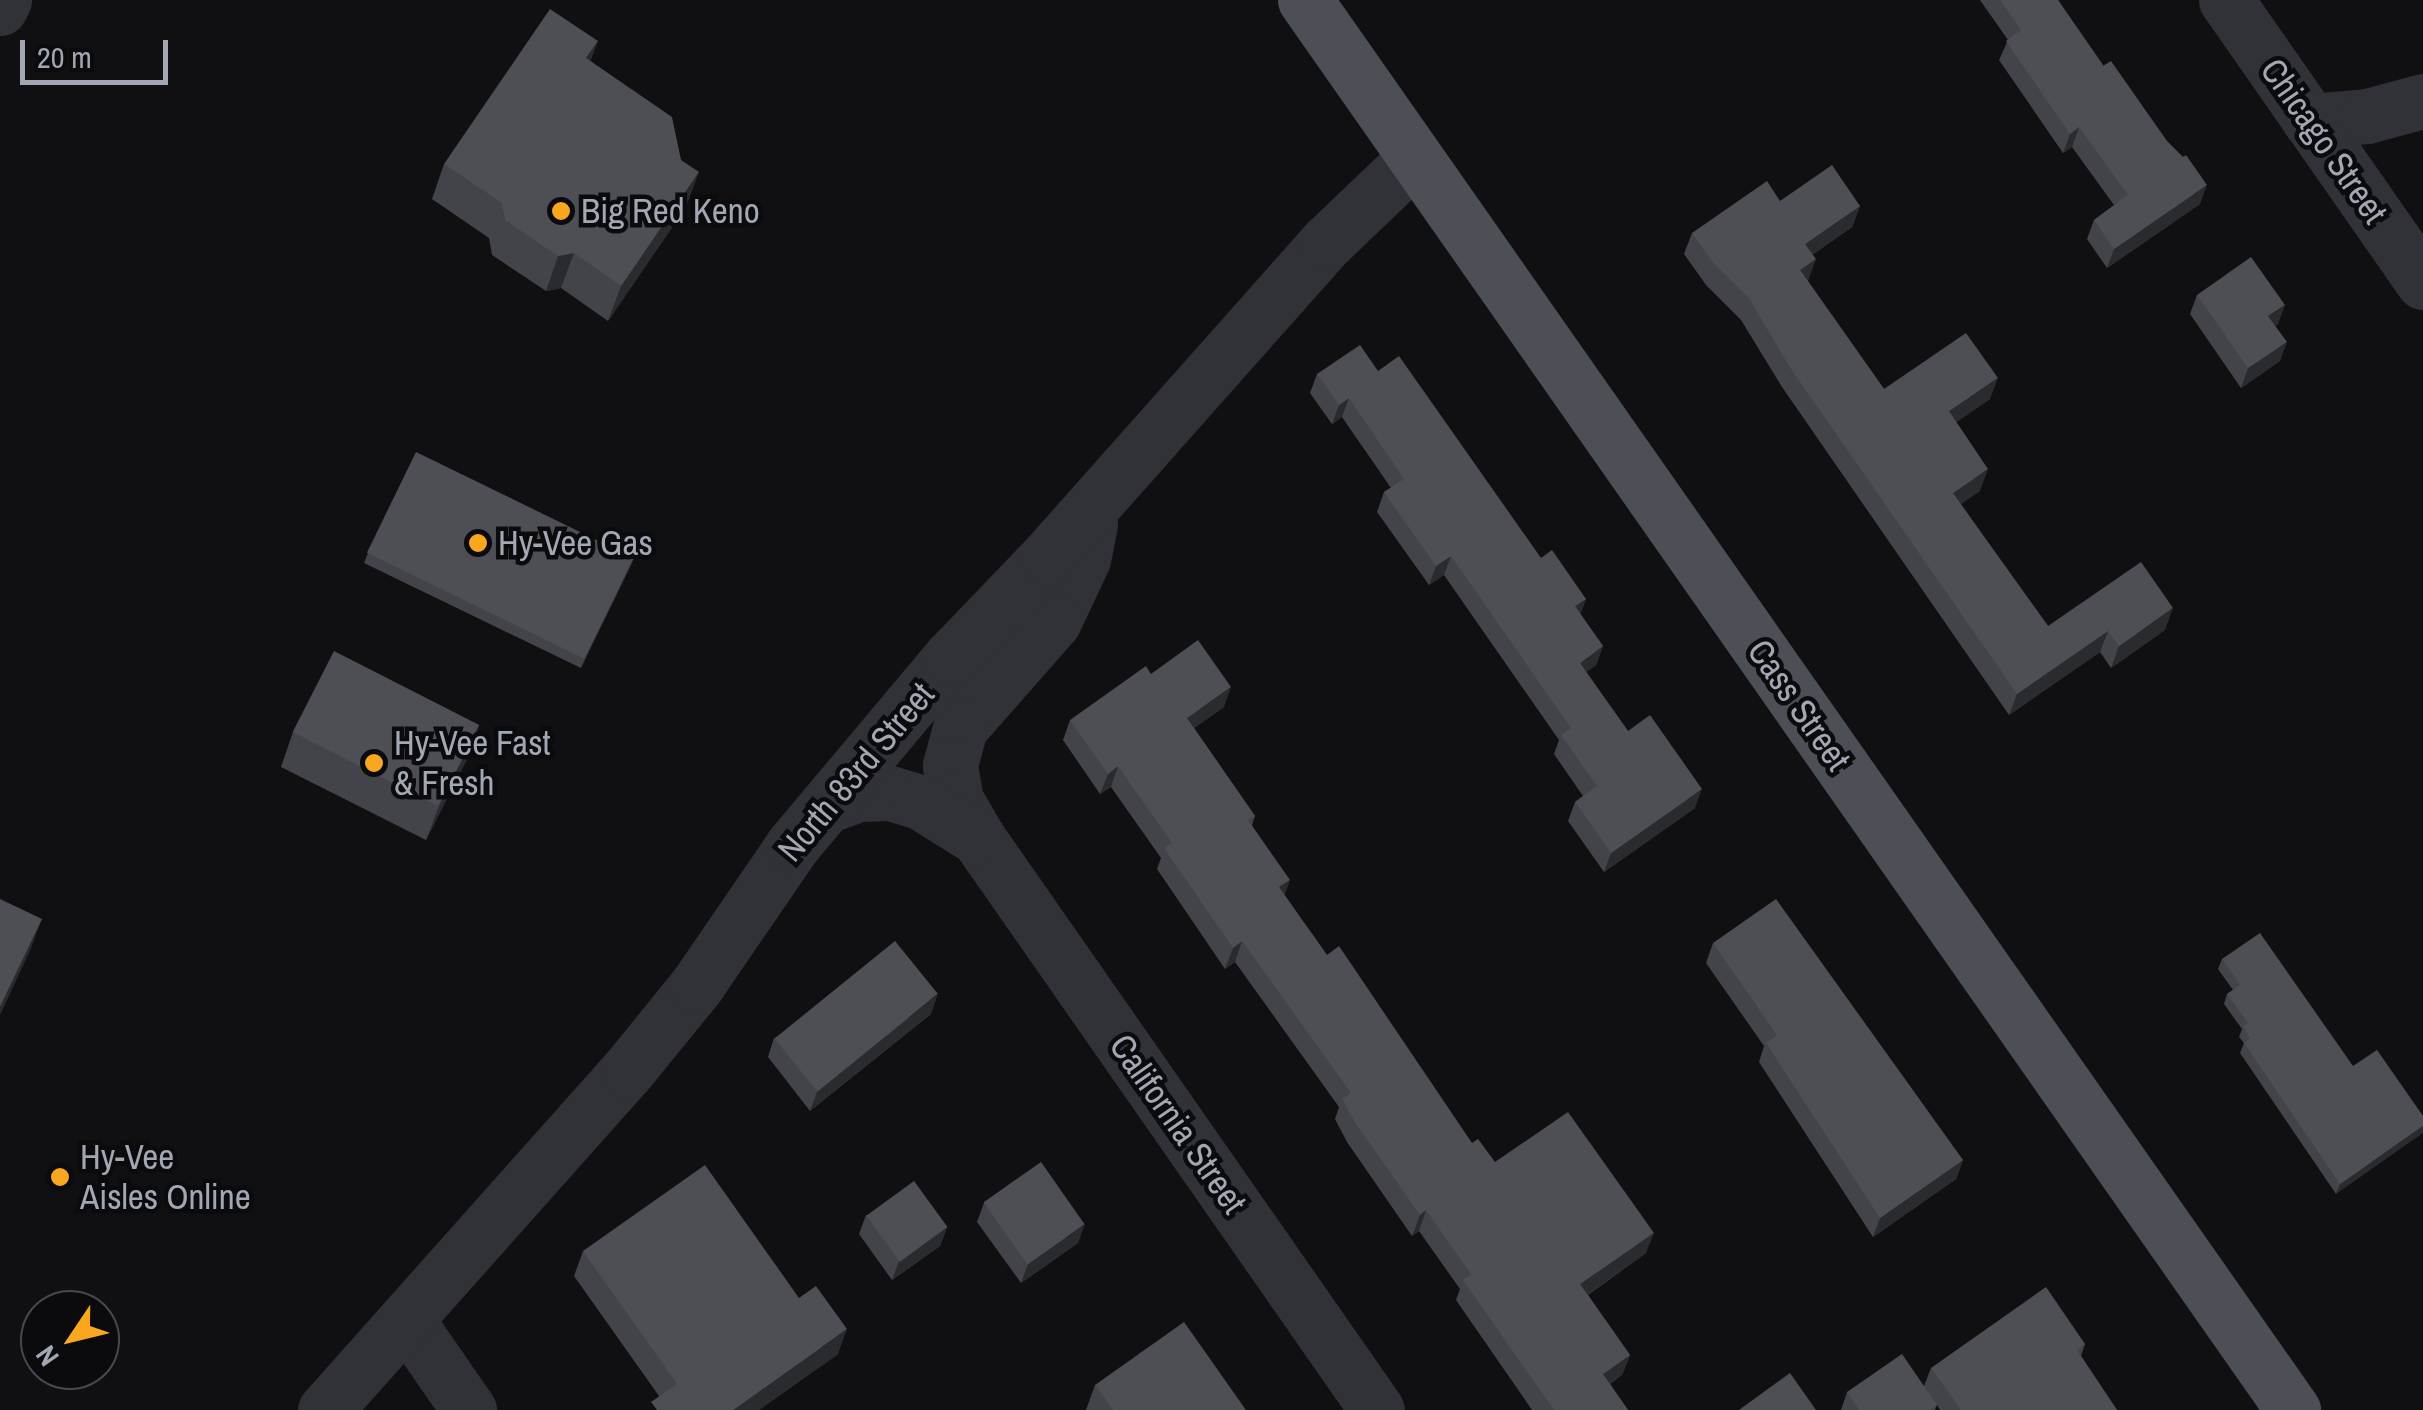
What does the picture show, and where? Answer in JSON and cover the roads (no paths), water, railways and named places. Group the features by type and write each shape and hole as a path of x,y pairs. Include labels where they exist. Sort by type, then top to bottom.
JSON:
{"main road":[{"name":"Cass Street","path":"1304,0 2293,1410"}],"street":[{"path":"0,8 4,0"},
{"name":"Chicago Street","path":"2226,0 2423,282"},
{"path":"2310,121 2367,116 2423,101"},
{"name":"North 83rd Street","path":"325,1410 675,1012 773,871 950,658 1094,504 1328,241 1415,158"},
{"name":"California Street","path":"1094,504 1082,558 1054,621 960,728 950,766 956,800 978,838 1377,1410"},
{"name":"California Street","path":"826,806 859,794 890,793 920,802 978,838"},
{"path":"406,1320 470,1410"}],"place":[{"name":"Big Red Keno","path":"561,211"},
{"name":"Hy-Vee Gas","path":"478,543"},
{"name":"Hy-Vee Fast & Fresh","path":"374,763"},
{"name":"Hy-Vee Aisles Online","path":"60,1177"}]}
